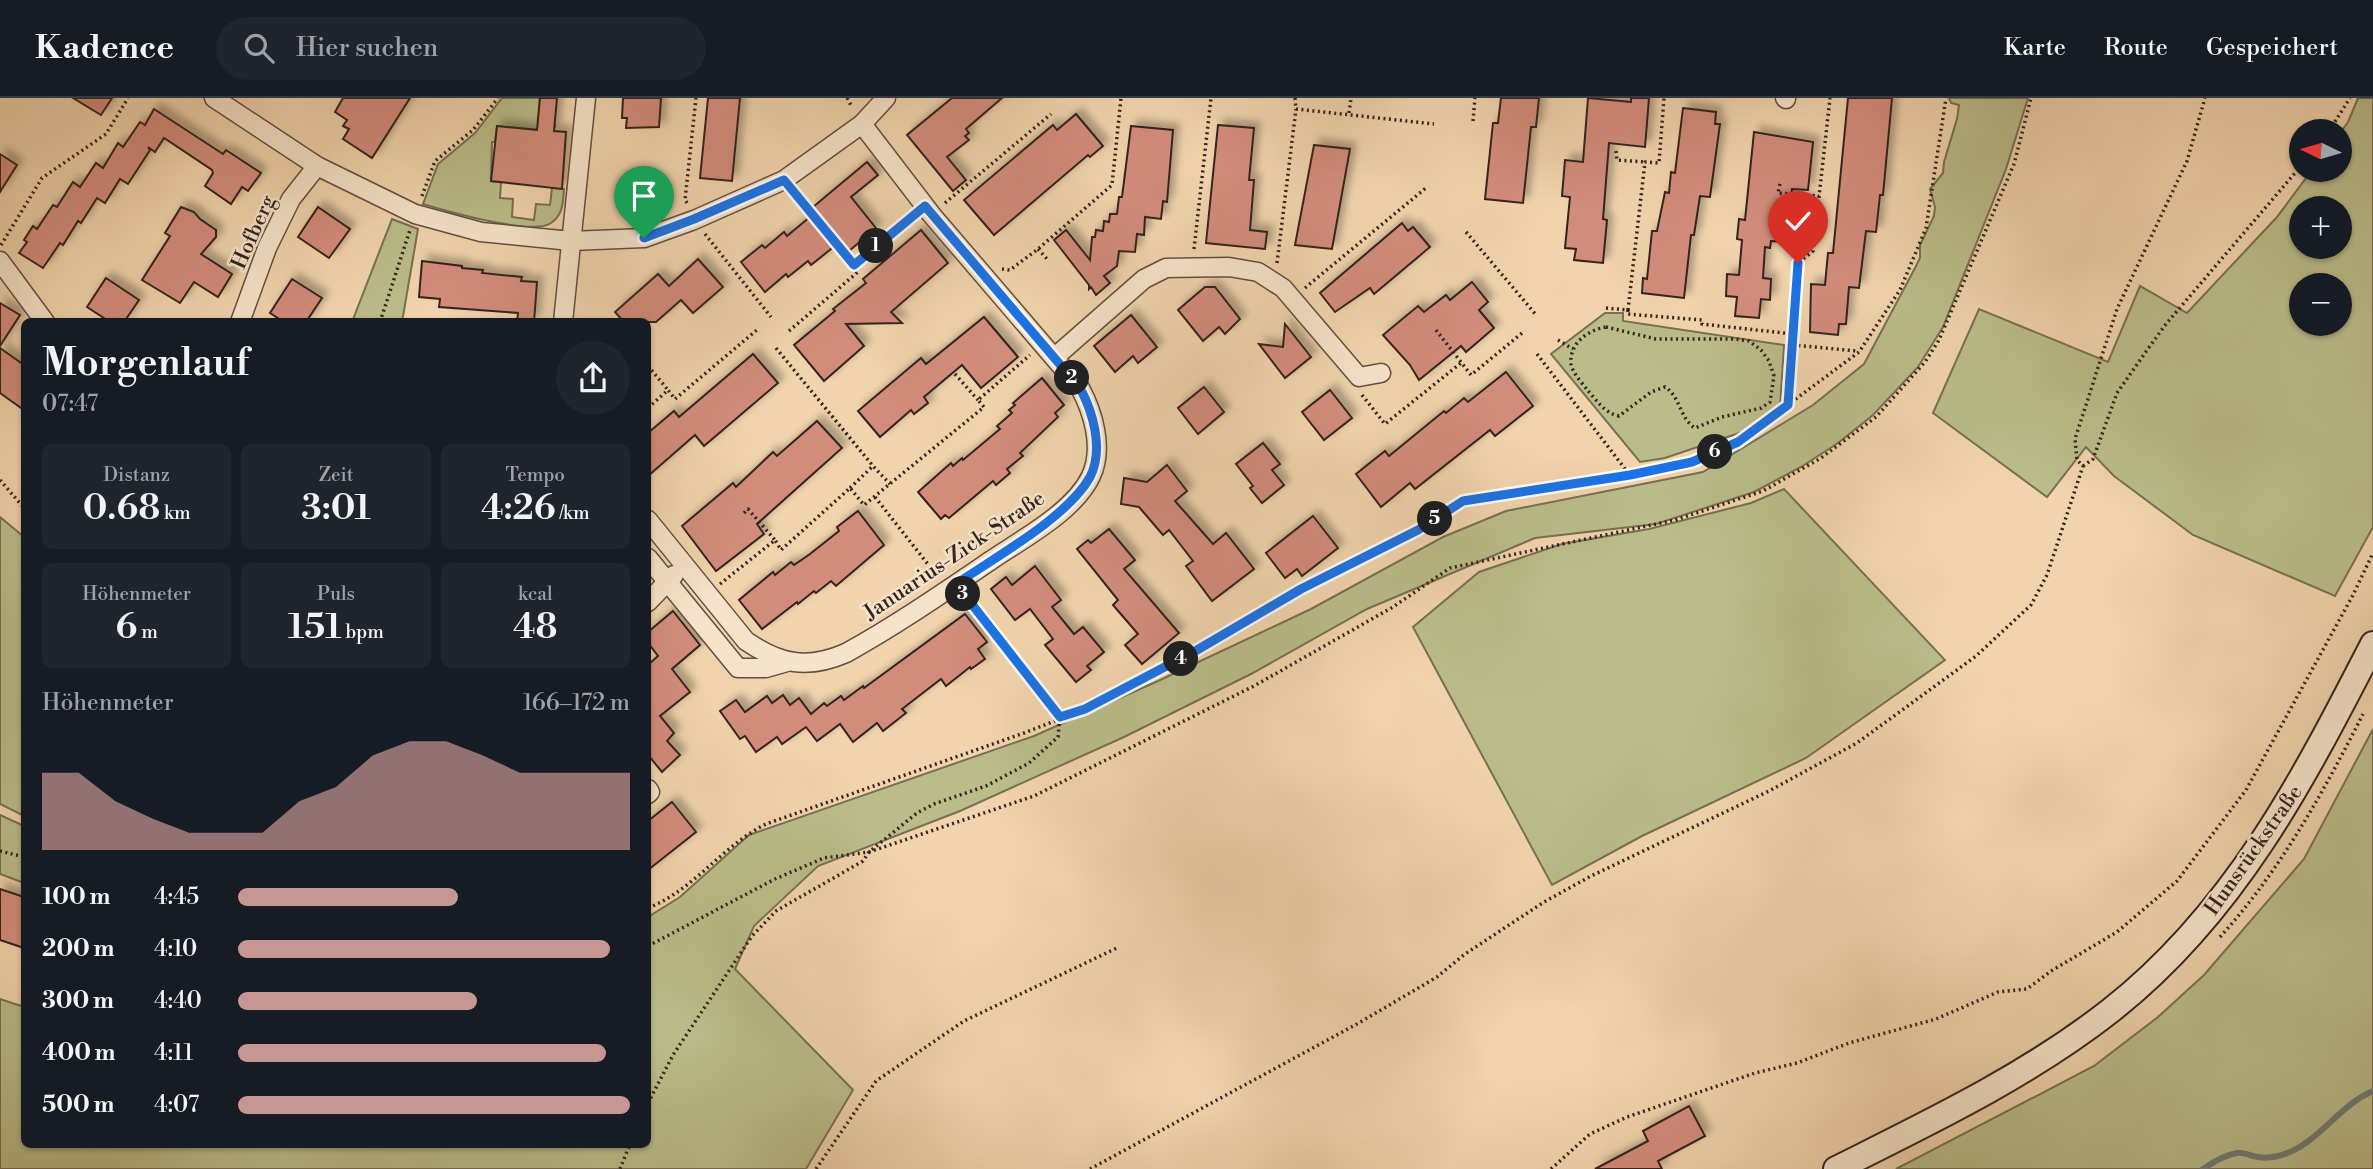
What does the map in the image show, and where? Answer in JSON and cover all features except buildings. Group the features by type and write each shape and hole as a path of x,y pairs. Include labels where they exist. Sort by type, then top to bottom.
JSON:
{"main road":[{"name":"Hunsrückstraße","path":"1836,1169 1942,1116 2034,1065 2112,1010 2170,956 2202,924 2279,819 2373,644"}],"street":[{"path":"214,98 317,166 415,214 481,232 571,241 644,238 784,180 862,124 886,98"},
{"path":"563,318 586,98"},
{"name":"Januarius-Zick-Straße","path":"651,562 738,668 766,668 787,662 828,661 846,653 952,587 1054,518 1091,476 1095,451 1094,423 1080,388 862,124"},
{"name":"Hofberg","path":"241,318 267,248 291,199 317,166"},
{"path":"0,261 43,318"},
{"path":"1049,351 1144,279 1166,268 1192,266 1244,269 1267,276 1293,298 1359,377 1381,373"},
{"name":"Januarius-Zick-Straße","path":"651,524 746,641 762,652 787,662"},
{"path":"651,599 684,565"}],"path":[{"path":"0,246 42,178 106,134 128,98"},
{"path":"381,318 435,161 472,130 498,98"},
{"path":"696,98 685,200 694,219 771,317"},
{"path":"993,268 1010,270 1112,185 1121,98"},
{"path":"1192,266 1211,98"},
{"path":"1275,282 1296,109 1295,98"},
{"path":"1349,114 1351,98"},
{"path":"1473,121 1475,98"},
{"path":"1616,151 1617,160 1659,163 1664,98"},
{"path":"1788,405 1798,263 1813,251 1830,98"},
{"path":"651,906 674,895 740,839 766,824 1085,709 1197,650 1301,589 1418,530 1463,501 1630,475 1692,462 1738,442 1859,352 1900,290 1926,228 1946,98"},
{"path":"651,944 775,878 824,858 869,852 1034,796 1254,686 1393,607 1450,568 1675,520 1763,491 1821,458 1876,417 1925,362 1939,340 2014,164 2031,98"},
{"path":"2082,466 2077,460 2075,439 2117,309 2187,161 2205,98"},
{"path":"2337,119 2350,98"},
{"path":"1296,109 1434,124"},
{"path":"854,265 1051,114"},
{"path":"1645,162 1627,314 1702,320 1702,324 1793,334"},
{"path":"784,180 859,271 789,331"},
{"path":"1090,1169 1369,1017 1437,977 1465,954 1579,882 1769,791 1857,743 1976,656 2031,605 2047,575 2082,466 2093,458 2118,393 2137,363 2166,324 2289,180"},
{"path":"1780,184 1778,193 1820,196"},
{"path":"1293,298 1427,187"},
{"path":"1466,232 1537,316"},
{"path":"1038,249 1048,260"},
{"path":"1606,308 1628,310"},
{"path":"1606,327 1656,339 1749,341 1761,350 1769,361 1774,376 1773,394 1770,402 1761,408 1722,417 1695,428 1687,422 1672,392 1665,387 1651,392 1619,416 1609,414 1574,371 1571,364 1573,349 1590,331 1606,327"},
{"path":"651,370 675,399 758,329"},
{"path":"1436,330 1471,375 1522,333"},
{"path":"1558,340 1573,349"},
{"path":"1792,345 1859,352"},
{"path":"776,348 890,484"},
{"path":"978,400 1049,351"},
{"path":"1537,354 1630,475"},
{"path":"1361,394 1385,424 1461,363"},
{"path":"850,488 864,505 984,407 956,374"},
{"path":"651,405 668,390"},
{"path":"744,513 748,509 781,550 873,466"},
{"path":"0,480 21,504"},
{"path":"651,1097 673,1055 752,936 776,911 863,861 869,852 917,813 934,804 986,786 1029,763 1058,737 1060,717 875,496"},
{"path":"707,595 775,540"},
{"path":"1551,1169 1590,1134 1628,1116 1755,1073 1797,1063 1849,1043 1937,1019 1998,992 2027,989 2051,971 2117,932 2177,881 2246,790 2341,618 2373,553"},
{"path":"0,851 21,856"},
{"path":"816,1169 876,1081 964,1021 1119,947"},
{"path":"620,1169 628,1148"}],"green space":[{"path":"502,98 540,98 538,124 555,126 553,131 497,126 495,142 492,142 491,181 501,182 500,198 513,199 512,217 534,220 536,204 550,205 552,188 564,189 560,212 551,223 541,226 509,225 423,204 438,164 475,133"},
{"path":"1949,98 2028,98 2006,169 1943,327 1918,367 1873,415 1838,443 1754,492 1656,524 1535,538 1367,609 1251,674 1124,737 960,811 818,866 754,926 735,969 853,1090 806,1169 0,1169 0,999 21,1006 21,1148 651,1148 651,915 680,897 749,835 1034,736 1311,609 1443,537 1506,511 1703,472 1813,405 1864,364 1920,258 1920,245 1934,216 1935,207 1930,189 1943,173 1957,119 1959,105 1951,103"},
{"path":"2358,98 2373,98 2373,527 2335,596 2193,535 2114,476 2086,447 2047,497 1933,413 1979,309 2108,362 2140,286 2187,313 2289,201 2289,259 2352,259 2352,196 2293,196 2303,182 2352,182 2352,119 2349,119"},
{"path":"392,219 418,229 403,318 354,318"},
{"path":"1605,313 1623,313 1623,321 1784,345 1780,407 1751,429 1665,458 1640,462 1551,354"},
{"path":"1784,489 1945,660 1806,758 1642,836 1552,885 1413,627 1479,572 1562,544 1649,529 1751,503"},
{"path":"0,517 21,534 21,814 0,804"},
{"path":"2373,729 2373,1169 1896,1169 2094,1066 2158,1017 2204,975 2304,859"},
{"path":"0,815 21,825 21,882 0,874"}],"waterway":[{"path":"2203,1169 2223,1157 2237,1153 2266,1158 2290,1152 2302,1146 2351,1104 2373,1091"}],"route":[{"path":"644,238 784,180 854,265 925,206 932,214 1080,388 1094,423 1095,451 1091,476 1073,499 1054,518 956,584 1060,717 1085,709 1197,650 1301,589 1418,530 1463,501 1630,475 1692,462 1738,442 1788,405 1798,263"}]}
